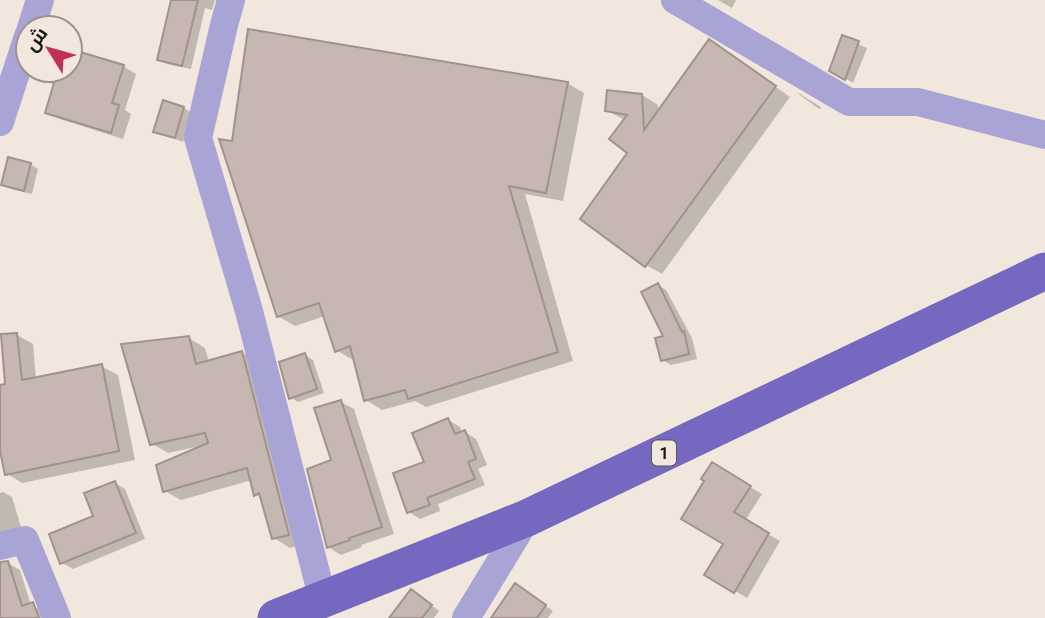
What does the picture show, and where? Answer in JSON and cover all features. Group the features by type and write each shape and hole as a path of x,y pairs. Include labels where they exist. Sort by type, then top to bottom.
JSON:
{"main road":[{"name":"1","path":"276,618 527,518 1045,271"}],"street":[{"path":"232,0 223,25 198,138 249,311 323,600"},
{"path":"676,0 849,102 918,102 1045,135"},
{"path":"0,122 14,79"},
{"path":"466,618 527,518"},
{"path":"0,546 25,540 57,618"}],"building":[{"path":"171,0 198,0 182,66 157,60"},
{"path":"248,29 568,82 546,193 509,186 558,352 408,399 405,390 364,401 350,346 335,352 319,303 277,317 219,139 232,141"},
{"path":"842,35 859,41 845,80 829,71"},
{"path":"709,39 776,86 645,267 580,219 627,153 609,139 627,115 605,111 607,90 642,94 644,130"},
{"path":"84,53 124,65 112,103 119,105 111,133 45,113 54,84 84,84"},
{"path":"163,100 184,107 175,138 153,132"},
{"path":"8,157 31,163 24,191 1,185"},
{"path":"658,283 682,332 684,331 689,354 661,361 655,338 663,336 641,292"},
{"path":"17,333 22,380 102,364 119,451 5,475 0,451 0,385 5,384 1,334"},
{"path":"189,336 196,364 242,351 289,535 272,539 259,493 254,496 247,468 163,492 156,465 208,443 205,433 150,445 121,344"},
{"path":"305,353 317,389 289,399 279,362"},
{"path":"341,400 382,527 327,548 307,469 331,460 314,408"},
{"path":"448,418 455,434 465,430 476,459 468,462 475,479 427,498 430,505 407,513 393,473 424,462 412,433"},
{"path":"712,462 751,486 734,512 769,533 734,593 704,575 723,544 681,519"},
{"path":"115,481 136,533 60,564 49,534 93,516 84,493"},
{"path":"8,561 22,606 33,602 39,618 0,618 0,562"},
{"path":"515,583 546,605 537,618 491,618"},
{"path":"411,589 432,605 422,618 389,618"}]}
